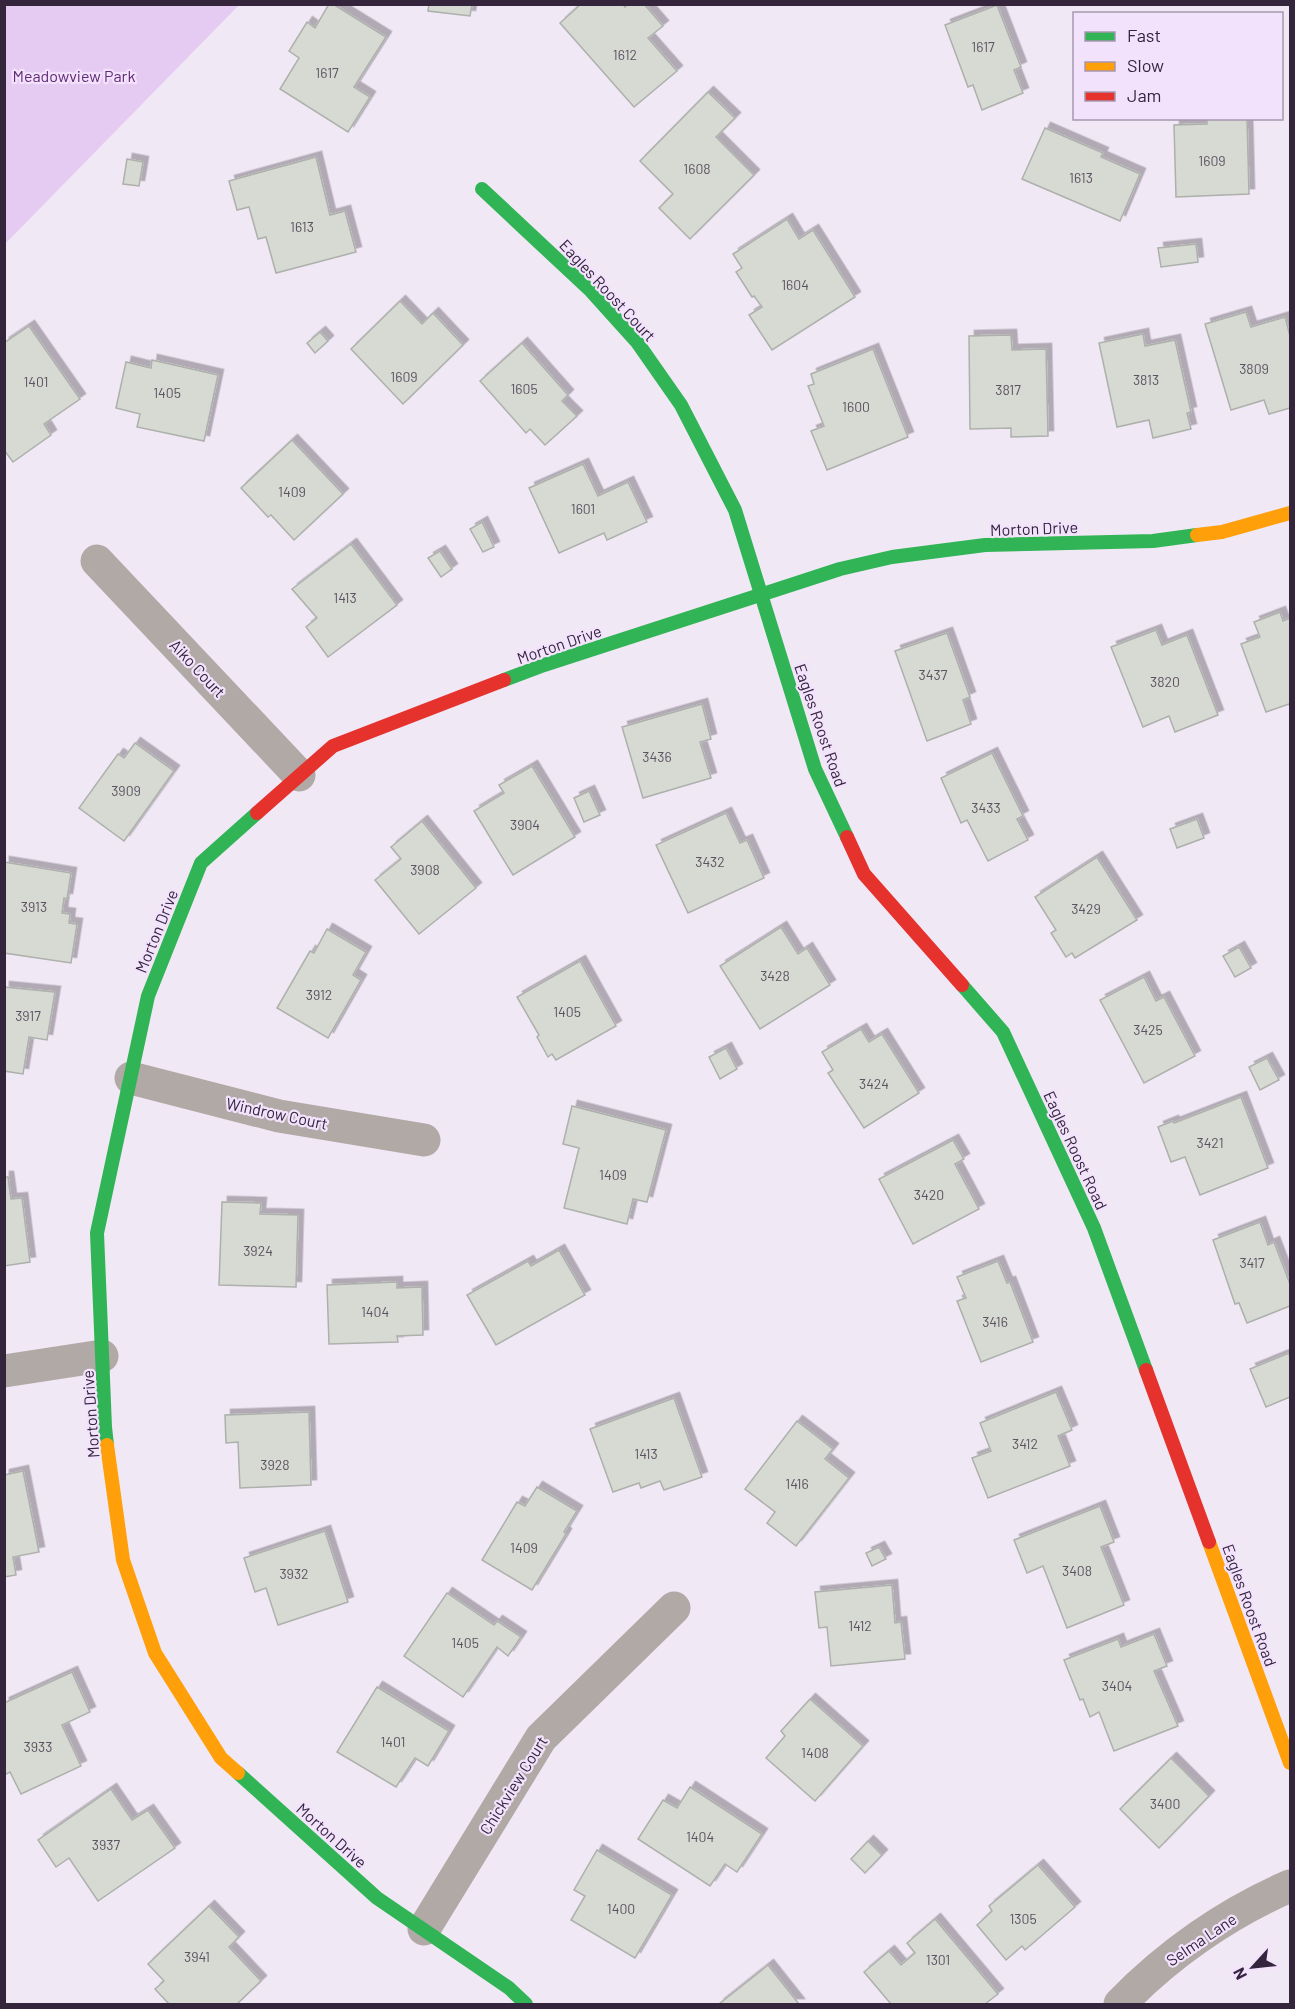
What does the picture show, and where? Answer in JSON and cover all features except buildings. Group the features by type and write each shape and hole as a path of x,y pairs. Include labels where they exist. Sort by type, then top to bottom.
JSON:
{"street":[{"name":"Eagles Roost Court","path":"482,189 591,291 637,342 681,405 735,510 760,594"},
{"name":"Morton Drive","path":"526,2004 509,1988 377,1898 221,1758 155,1653 123,1560 105,1427 98,1233 148,996 201,863 333,746 544,665 840,568 892,557 985,545 1153,541 1222,532 1290,513"},
{"name":"Aiko Court","path":"97,561 299,775"},
{"name":"Eagles Roost Road","path":"760,594 815,769 864,874 1003,1032 1089,1217 1290,1762"},
{"name":"Windrow Court","path":"131,1078 279,1116 424,1140"},
{"path":"4,1371 102,1356"},
{"name":"Chickview Court","path":"423,1929 541,1738 674,1608"},
{"name":"Selma Lane","path":"1120,2004 1140,1983 1197,1938 1267,1896 1290,1886"}],"green space":[{"name":"Meadowview Park","path":"4,5 239,5 5,244"}],"traffic: fast":[{"path":"482,189 591,291 637,342 681,405 735,510 815,769 847,837"},
{"path":"504,680 840,569 892,557 985,545 1153,541 1197,535"},
{"path":"107,1445 97,1233 148,996 201,863 257,813"},
{"path":"962,985 1003,1032 1094,1228 1146,1370"},
{"path":"238,1773 377,1898 509,1988 526,2004"}],"traffic: slow":[{"path":"1197,535 1222,532 1290,513"},
{"path":"107,1445 123,1560 155,1653 221,1758 238,1773"},
{"path":"1209,1542 1290,1763"}],"traffic: jam":[{"path":"257,813 333,746 504,680"},
{"path":"847,837 864,874 962,985"},
{"path":"1146,1370 1209,1542"}]}
